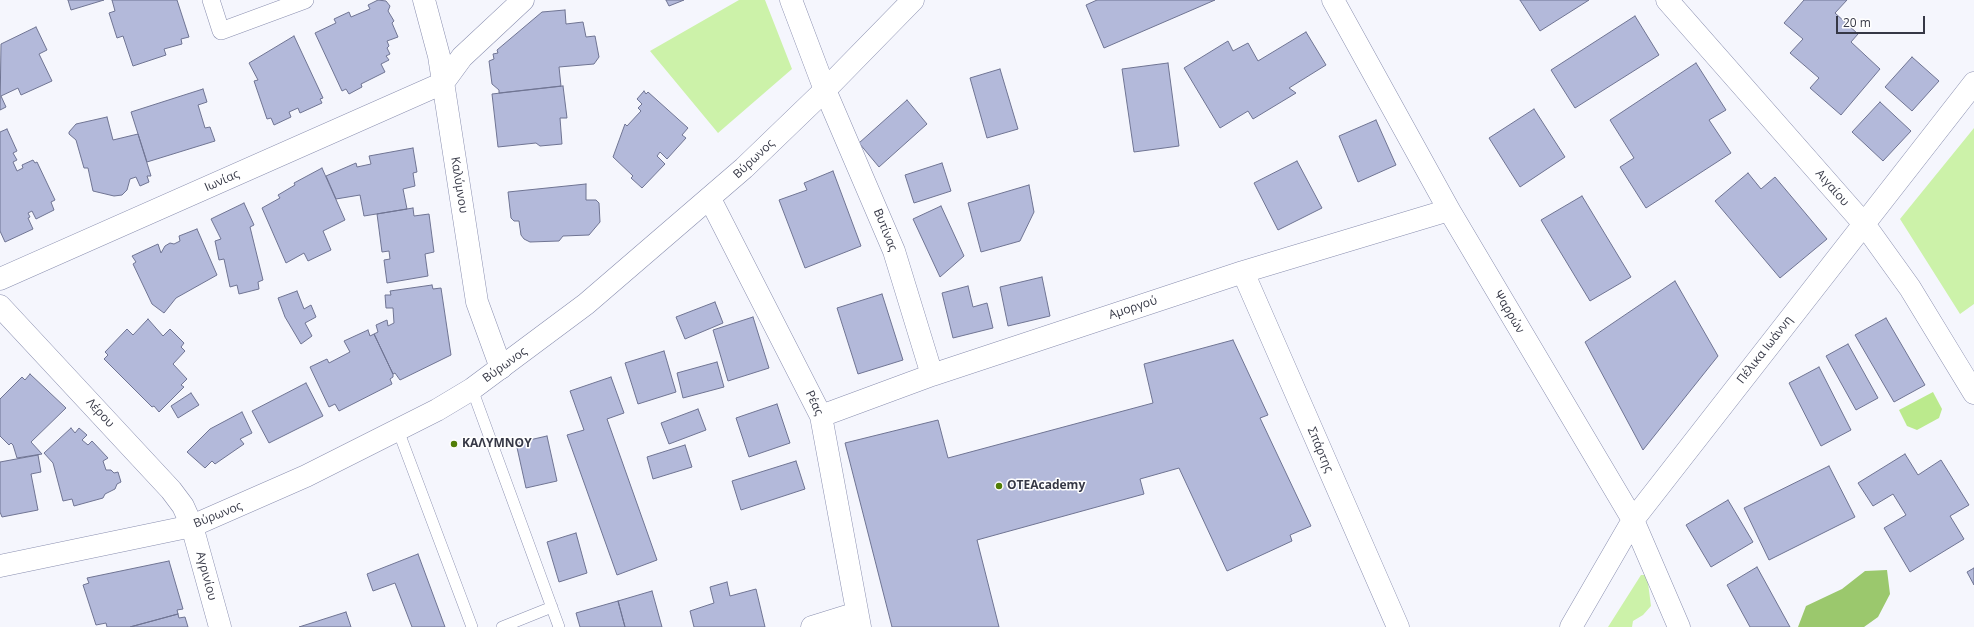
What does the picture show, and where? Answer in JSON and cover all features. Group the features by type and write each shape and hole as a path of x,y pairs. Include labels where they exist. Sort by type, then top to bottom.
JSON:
{"street":[{"path":"211,0 221,31 305,0"},
{"name":"Καλύμνου","path":"424,0 439,56 477,302 501,368"},
{"path":"443,83 462,57 523,0"},
{"name":"Βυτίνας","path":"791,0 825,90 894,251 932,375"},
{"name":"Βύρωνος","path":"0,566 192,526 306,476 398,430 472,388 501,368 592,299 710,199 772,143 913,0"},
{"name":"Ψαρρών","path":"1333,0 1449,210 1633,520 1679,627"},
{"name":"Αιγαίου","path":"1667,0 1864,224 1910,288 1974,393"},
{"name":"Ιωνίας","path":"0,279 443,83"},
{"name":"Πέλικα Ιωάννη","path":"1571,627 1633,520 1974,83"},
{"name":"Ρέας","path":"710,199 821,416 859,620"},
{"name":"Αμοργού","path":"821,416 932,375 1243,272 1449,210"},
{"name":"Σπάρτης","path":"1243,272 1398,627"},
{"name":"Λέρου","path":"0,306 171,490 183,506 192,526"},
{"name":"Αγρινίου","path":"192,526 220,627"},
{"path":"812,627 859,620"}],"lane":[{"path":"472,388 558,627"},
{"path":"398,430 472,627"},
{"path":"502,627 552,607"}],"shaded area":[{"path":"739,0 765,0 792,69 718,133 650,51"},
{"path":"1974,128 1974,304 1960,314 1900,219"},
{"path":"1933,392 1942,409 1939,418 1917,430 1907,426 1899,410"},
{"path":"1887,570 1890,594 1878,617 1864,627 1798,627 1806,606 1842,589 1865,571"},
{"path":"1641,575 1647,575 1651,606 1643,615 1633,621 1632,627 1608,627"}],"building":[{"path":"68,0 104,0 71,10"},
{"path":"112,0 177,0 189,37 181,39 182,44 164,49 166,55 133,66 123,36 117,38 109,13 115,11"},
{"path":"378,0 386,1 390,6 388,11 394,21 392,23 398,37 387,41 389,46 387,48 390,54 386,56 389,60 381,64 385,72 361,84 362,87 349,94 346,89 342,91 315,33 336,23 334,19 349,12 351,17 370,9 368,5"},
{"path":"666,0 684,0 669,6"},
{"path":"1097,0 1215,0 1104,48 1086,5"},
{"path":"1520,0 1589,0 1540,31"},
{"path":"1804,0 1847,0 1835,13 1858,34 1851,42 1880,69 1841,115 1810,88 1819,78 1790,53 1803,39 1784,23"},
{"path":"565,10 566,24 583,22 586,37 595,36 599,57 594,64 559,67 561,86 499,93 499,90 492,84 489,61 494,59 493,54 498,53 497,50 542,12"},
{"path":"1635,16 1659,55 1575,108 1551,70"},
{"path":"36,27 47,50 39,54 52,81 21,95 18,88 1,96 6,107 0,110 1,44"},
{"path":"1306,32 1326,65 1289,88 1296,93 1253,119 1248,111 1220,128 1184,68 1228,41 1233,51 1248,43 1258,61"},
{"path":"294,36 323,98 320,99 322,103 300,113 298,108 289,112 291,117 274,125 271,118 267,119 254,81 258,80 249,63"},
{"path":"1912,57 1939,81 1912,111 1885,87"},
{"path":"1168,63 1179,146 1134,152 1122,69"},
{"path":"1696,63 1726,110 1709,120 1731,153 1646,208 1620,167 1634,158 1610,120"},
{"path":"1000,69 1018,129 987,138 970,78"},
{"path":"563,86 567,118 560,118 562,144 540,146 536,143 498,147 492,94"},
{"path":"203,89 207,102 198,105 205,128 210,127 215,141 147,162 131,112"},
{"path":"644,91 646,94 648,92 688,128 682,135 686,138 667,159 660,152 657,156 665,164 642,188 631,178 633,176 613,157 625,124 627,126 641,111 638,108 642,104 637,99"},
{"path":"907,100 927,124 879,167 859,143"},
{"path":"1880,102 1911,131 1883,161 1852,132"},
{"path":"1534,109 1565,157 1520,187 1489,138"},
{"path":"107,117 113,140 138,134 151,176 147,176 149,182 140,186 136,177 130,179 127,190 122,195 114,196 93,191 88,168 84,168 76,140 69,134 76,124"},
{"path":"1376,120 1396,165 1358,182 1339,136"},
{"path":"7,129 17,151 13,153 17,160 13,162 17,171 23,168 22,165 33,160 35,163 37,162 55,200 51,202 54,210 36,219 32,211 28,213 30,217 28,218 33,229 5,242 0,231 0,132"},
{"path":"413,148 417,172 413,173 415,186 403,189 407,209 364,216 360,195 336,199 326,176 356,163 357,167 371,164 369,156"},
{"path":"1297,161 1322,208 1278,230 1254,183"},
{"path":"942,163 951,191 914,203 905,175"},
{"path":"322,168 345,220 323,231 331,250 308,261 304,253 286,263 262,208 280,198 278,195 295,185 294,183"},
{"path":"833,171 861,246 805,268 779,200 807,190 804,183"},
{"path":"1748,173 1761,189 1775,177 1827,239 1780,278 1715,201"},
{"path":"586,184 586,200 596,200 599,203 600,222 589,235 563,236 559,241 530,242 524,239 521,235 519,221 514,221 511,218 508,192"},
{"path":"1029,185 1034,212 1020,241 981,252 968,203"},
{"path":"1582,196 1631,277 1590,301 1541,220"},
{"path":"244,203 254,225 250,227 263,280 258,282 259,289 239,294 237,285 230,287 224,259 219,260 215,241 221,239 211,219"},
{"path":"941,206 964,256 940,277 913,219"},
{"path":"413,208 414,216 429,214 434,252 425,254 428,276 387,283 384,260 390,259 389,251 382,252 377,214"},
{"path":"197,229 217,275 176,298 164,313 152,304 133,264 136,262 132,256 158,244 161,253 165,246 170,243 174,244 180,241 179,236"},
{"path":"1042,277 1050,316 1008,326 1000,287"},
{"path":"1675,281 1718,356 1643,450 1585,342"},
{"path":"432,285 433,289 441,288 451,355 400,380 395,373 393,374 374,334 378,332 376,325 387,320 388,326 394,323 393,308 386,308 385,295 391,295 390,291"},
{"path":"968,286 973,307 987,303 993,328 953,338 942,293"},
{"path":"297,291 304,309 311,305 316,317 305,323 312,336 301,344 285,317 278,298"},
{"path":"882,294 903,360 858,374 837,308"},
{"path":"715,302 723,323 685,339 676,317"},
{"path":"753,317 769,368 728,381 713,330"},
{"path":"1886,318 1925,385 1894,402 1855,335"},
{"path":"148,319 163,336 170,329 184,343 181,347 185,351 173,364 187,379 181,385 184,387 159,412 154,406 152,407 104,359 108,355 105,352 127,329 133,335"},
{"path":"368,330 370,336 374,334 393,374 393,377 390,379 392,384 339,411 335,404 329,407 310,367 327,359 329,363 350,352 344,341"},
{"name":"OTEAcademy","path":"1233,340 1268,415 1260,418 1311,526 1290,535 1292,541 1227,571 1179,468 1140,479 1144,494 977,540 999,627 892,627 845,443 938,420 948,458 1153,403 1144,364"},
{"path":"1848,344 1878,398 1856,410 1826,356"},
{"path":"664,351 676,392 638,404 625,363"},
{"path":"717,362 724,387 683,398 677,373"},
{"path":"1819,367 1851,430 1821,446 1789,383"},
{"path":"30,374 66,408 31,442 42,454 17,458 13,445 11,443 9,445 0,436 0,399 22,377 25,380"},
{"path":"611,377 624,413 607,419 657,560 617,575 567,435 584,430 570,391"},
{"path":"306,383 323,416 269,443 252,411"},
{"path":"191,393 199,405 178,418 171,406"},
{"path":"777,404 790,443 749,457 736,418"},
{"path":"698,409 706,430 669,444 661,423"},
{"path":"242,412 252,433 240,439 244,444 215,464 212,461 205,468 187,452 210,429"},
{"path":"71,428 75,433 79,428 87,435 82,440 88,445 92,441 108,458 103,461 106,470 111,470 114,473 118,472 121,482 117,484 115,489 105,494 103,498 74,506 72,499 63,501 53,463 44,453"},
{"path":"547,436 557,481 526,488 516,443"},
{"path":"685,445 692,467 653,479 647,457"},
{"path":"1905,454 1918,475 1941,460 1969,505 1950,516 1964,539 1910,572 1884,528 1906,515 1893,494 1873,506 1858,483"},
{"path":"38,455 41,472 31,474 38,510 2,517 0,512 0,462"},
{"path":"796,461 805,489 741,510 732,481"},
{"path":"1829,466 1855,517 1769,560 1744,508"},
{"path":"1728,500 1753,542 1711,567 1686,525"},
{"path":"576,533 587,573 559,582 547,542"},
{"path":"418,554 445,627 412,627 395,583 373,591 367,574"},
{"path":"169,561 183,609 177,610 178,614 130,627 107,627 106,623 96,625 83,585 89,583 87,578"},
{"path":"1757,567 1790,627 1750,627 1727,585"},
{"path":"1974,568 1974,585 1967,572"},
{"path":"727,582 730,596 756,589 765,627 694,627 690,611 714,603 710,587"},
{"path":"652,591 662,627 625,627 618,601"},
{"path":"618,601 625,627 580,627 576,613"},
{"path":"346,612 351,627 299,627"},
{"path":"178,614 179,618 185,617 188,627 130,627"}],"place":[{"name":"ΚΑΛΥΜΝΟΥ","path":"454,444"},
{"name":"OTEAcademy","path":"999,486"}]}
